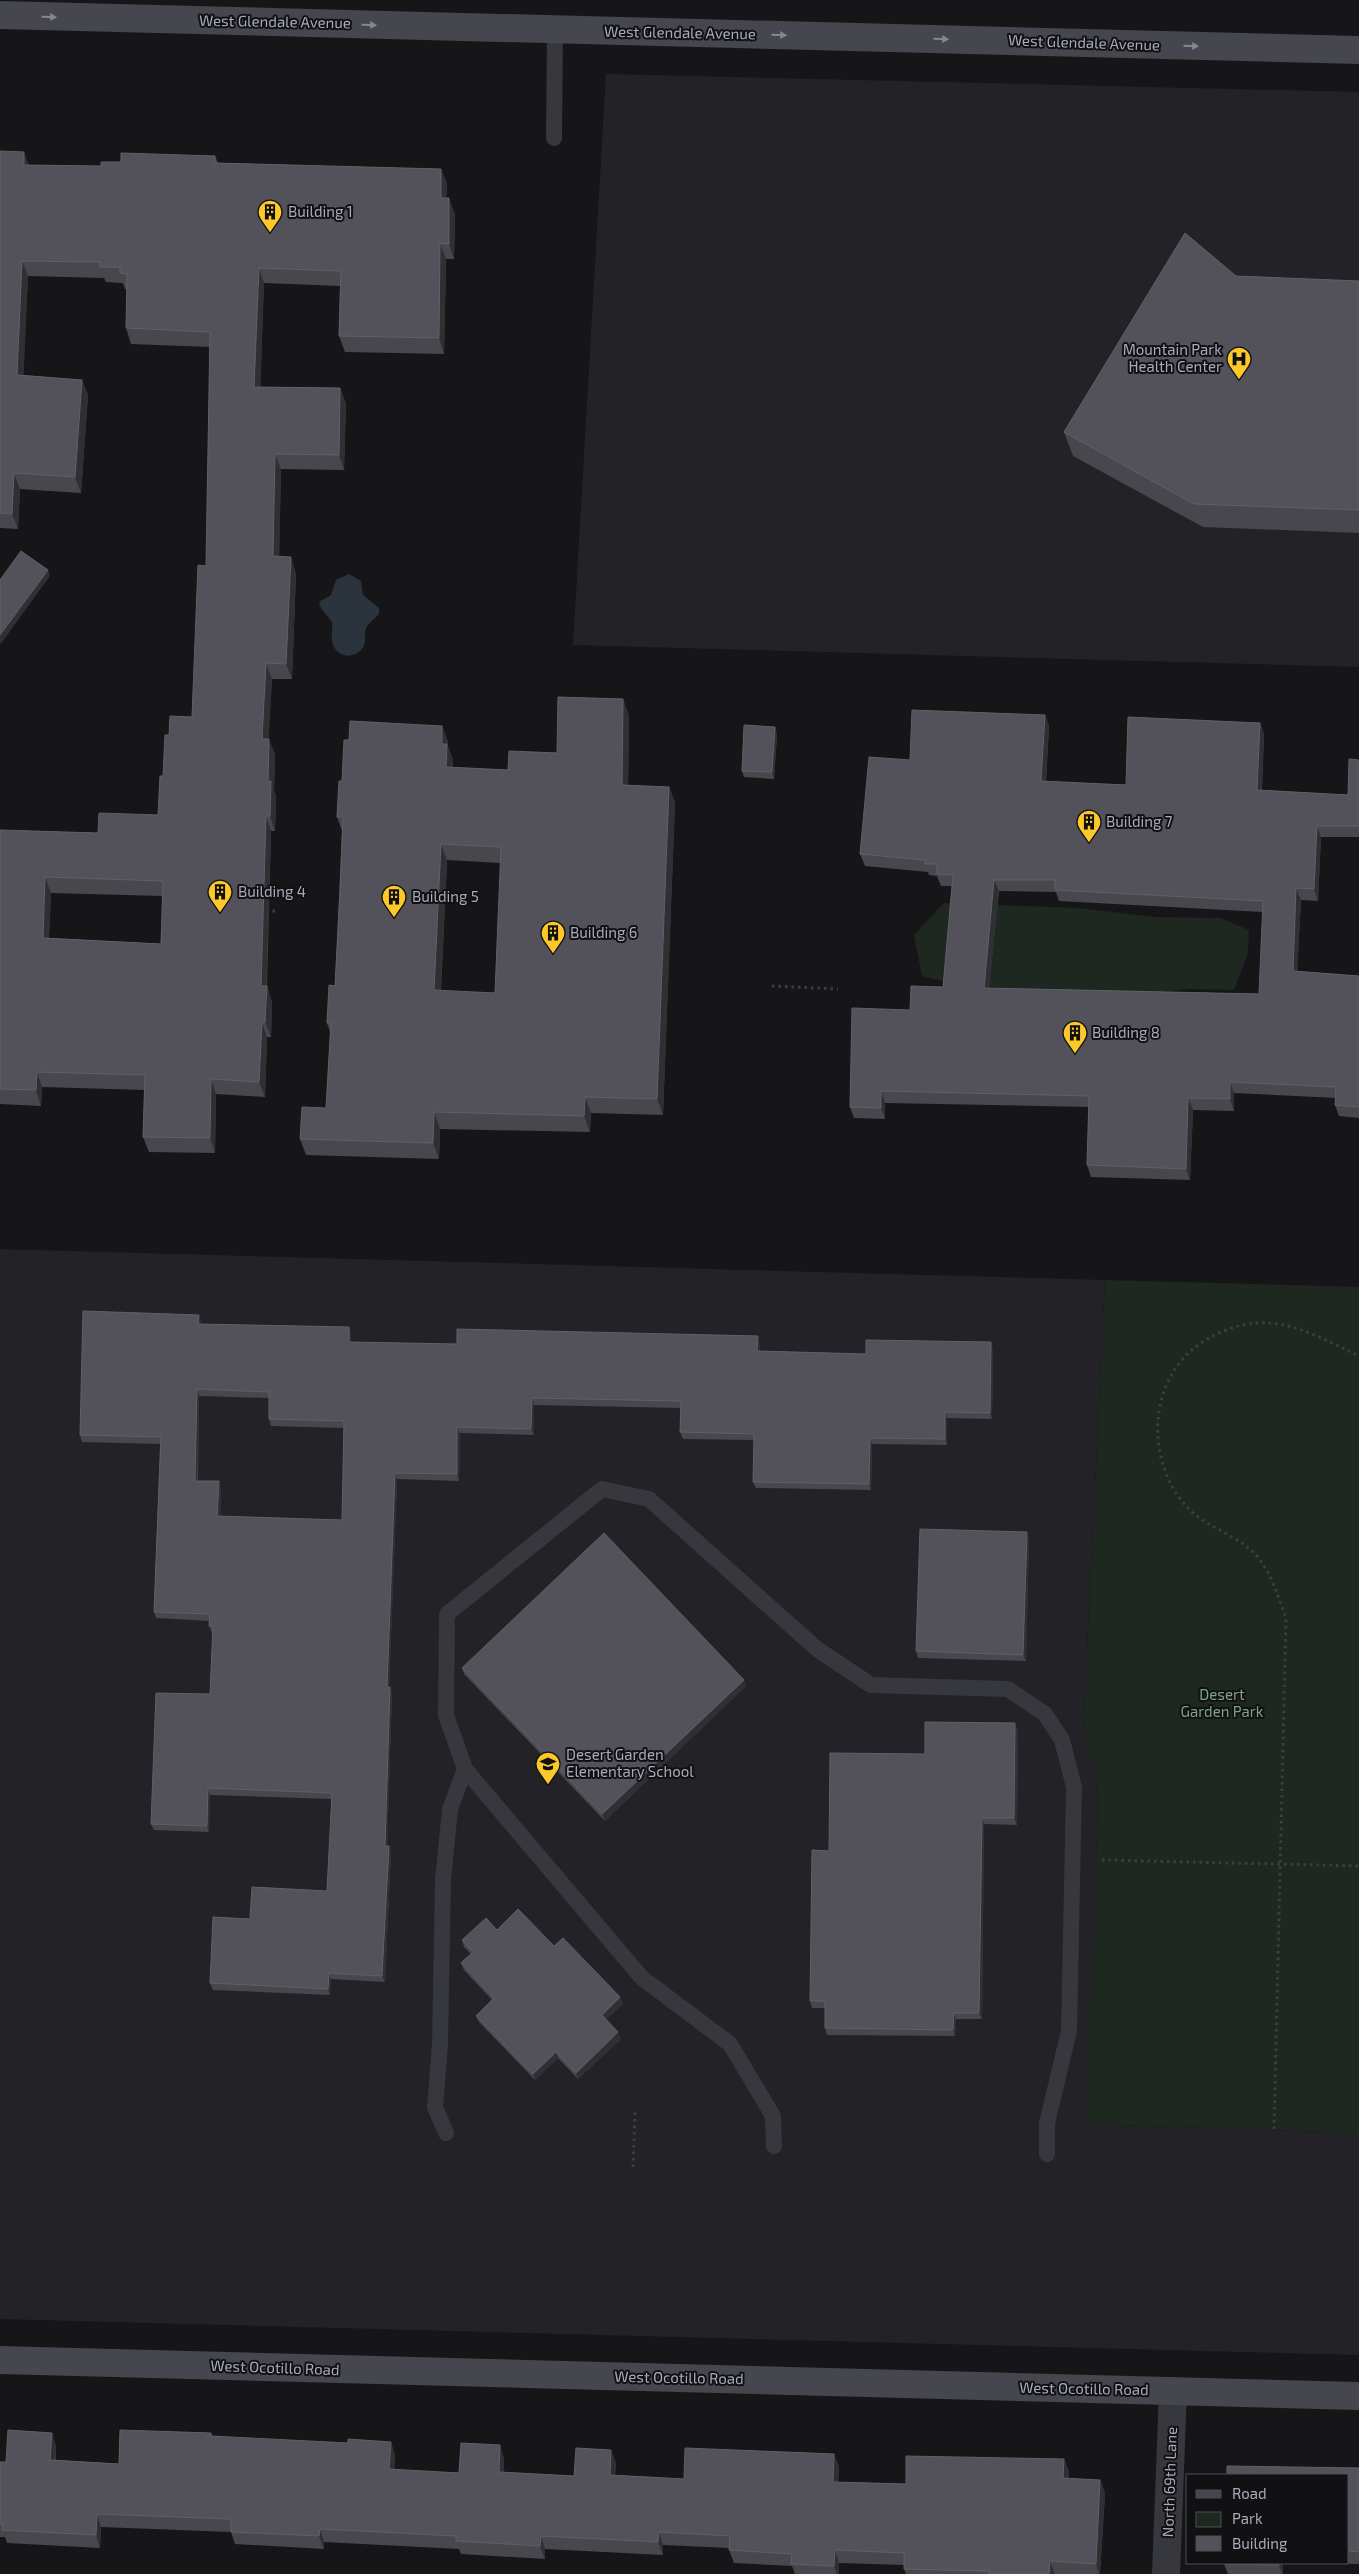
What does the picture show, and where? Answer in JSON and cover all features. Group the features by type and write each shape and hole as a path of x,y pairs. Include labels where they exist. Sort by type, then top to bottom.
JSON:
{"main road":[{"name":"West Glendale Avenue","path":"0,15 1359,50"},
{"name":"West Ocotillo Road","path":"0,2360 1359,2396"}],"street":[{"name":"North 69th Lane","path":"1166,2574 1173,2391"}],"lane":[{"path":"554,138 555,30"},
{"path":"774,2146 773,2116 730,2044 642,1978 465,1769 446,1715 447,1614 602,1489 648,1499 817,1649 871,1685 1008,1690 1045,1714 1062,1740 1074,1787 1069,2031 1047,2123 1047,2154"},
{"path":"446,2133 435,2107 440,2045 443,1880 450,1809 465,1769"}],"path":[{"path":"262,911 275,912"},
{"path":"772,986 838,989"},
{"path":"1274,2129 1286,1618 1267,1571 1254,1553 1208,1525 1177,1495 1166,1475 1159,1453 1157,1428 1159,1402 1180,1363 1194,1348 1216,1334 1242,1324 1267,1322 1291,1326 1313,1333 1359,1356"},
{"path":"1096,1860 1359,1866"},
{"path":"633,2167 635,2112"}],"shaded area":[{"path":"606,74 1359,92 1359,667 573,645"},
{"path":"349,574 361,581 363,595 379,608 379,614 366,628 363,648 357,653 348,656 339,653 333,646 332,622 321,608 319,602 331,595 336,580"},
{"name":"Desert Garden Elementary School","path":"0,1249 1105,1280 1083,1733 1091,1749 1095,1766 1098,1804 1087,2124 1359,2133 1359,2355 0,2319"}],"green space":[{"path":"944,903 1078,908 1155,917 1220,918 1249,930 1248,953 1234,990 1188,989 1138,995 1013,988 971,988 922,976 914,935"},
{"name":"Desert Garden Park","path":"1105,1280 1359,1287 1359,2133 1086,2124 1098,1804 1096,1776 1083,1733"}],"building":[{"path":"0,151 24,152 24,165 101,166 101,162 121,162 121,153 215,156 215,163 441,169 441,198 449,198 449,244 440,243 439,338 339,336 341,271 259,268 254,387 340,388 339,455 275,454 273,556 291,557 286,664 266,663 262,739 269,739 268,781 271,781 270,816 266,816 261,986 267,986 265,1022 262,1022 259,1082 211,1079 210,1138 143,1137 145,1075 37,1072 36,1090 0,1089 0,830 98,833 99,813 158,815 160,776 163,776 165,735 169,735 170,716 192,717 198,565 206,566 210,332 126,328 127,274 120,273 120,267 100,267 100,262 22,261 17,375 82,380 75,477 14,473 12,514 0,513","holes":["45,877 163,881 161,944 43,938"]},
{"name":"Mountain Park Health Center","path":"1185,233 1236,276 1359,281 1359,510 1194,504 1064,432"},
{"path":"21,551 48,570 0,635 0,580"},
{"path":"558,697 623,699 622,785 669,787 657,1099 585,1097 584,1116 434,1112 433,1143 300,1139 302,1107 326,1108 331,1023 327,1023 329,985 335,986 343,817 337,817 339,781 342,781 344,740 349,740 350,721 442,726 442,744 447,744 446,767 508,770 509,751 557,753","holes":["441,844 501,847 495,993 434,990"]},
{"path":"912,710 1045,715 1041,781 1126,785 1128,717 1260,723 1257,790 1348,795 1349,759 1359,760 1359,826 1317,826 1314,889 1296,888 1293,971 1359,976 1359,1107 1335,1105 1336,1087 1230,1082 1230,1099 1188,1098 1186,1169 1087,1165 1089,1096 881,1091 881,1108 850,1107 852,1008 910,1010 911,986 943,987 953,875 937,874 937,864 925,864 925,860 860,854 869,757 910,760","holes":["994,880 1055,880 1055,890 1263,901 1259,994 984,988"]},
{"path":"744,725 775,727 772,772 742,771"},
{"path":"83,1311 199,1315 198,1324 349,1327 349,1342 457,1344 457,1329 758,1336 757,1351 866,1354 866,1340 991,1342 990,1413 945,1412 945,1439 870,1438 869,1484 753,1482 754,1434 680,1432 681,1401 532,1398 531,1429 457,1427 457,1474 395,1473 387,1687 390,1687 385,1846 389,1846 382,1976 329,1973 328,1989 210,1983 213,1917 250,1919 252,1887 327,1891 332,1793 208,1788 207,1826 151,1824 156,1693 210,1694 213,1626 209,1626 210,1614 154,1612 161,1437 80,1435","holes":["197,1389 269,1392 269,1419 344,1421 342,1520 217,1516 219,1481 195,1481"]},
{"path":"920,1529 1027,1532 1023,1655 916,1651"},
{"path":"604,1533 744,1680 602,1814 462,1668"},
{"path":"925,1722 1015,1723 1014,1818 982,1818 979,2013 954,2013 953,2030 825,2028 825,2001 810,2001 812,1850 829,1851 830,1753 925,1754"},
{"path":"518,1909 554,1946 563,1938 620,1997 602,2015 618,2032 576,2073 556,2052 533,2074 476,2016 494,1998 461,1963 473,1952 462,1940 486,1918 497,1930"},
{"path":"8,2430 52,2433 50,2460 119,2464 120,2430 211,2433 211,2436 348,2443 348,2439 391,2442 389,2469 459,2473 461,2443 500,2445 499,2472 574,2476 576,2448 611,2450 610,2475 684,2479 685,2448 834,2454 833,2482 906,2484 906,2456 1064,2459 1063,2478 1100,2480 1096,2564 1050,2561 1049,2574 989,2574 989,2571 904,2569 904,2553 835,2550 834,2566 791,2564 792,2554 729,2550 730,2536 659,2532 658,2542 541,2536 540,2546 456,2541 456,2536 320,2529 319,2536 231,2532 231,2519 97,2514 96,2535 2,2530 3,2524 0,2524 0,2462 6,2462"},
{"path":"1227,2466 1359,2468 1359,2552 1349,2551 1349,2474 1227,2474"},
{"path":"1224,2564 1279,2564 1279,2565"}],"place":[{"name":"Building 1","path":"270,233"},
{"name":"Mountain Park Health Center","path":"1239,380"},
{"name":"Building 7","path":"1089,843"},
{"name":"Building 4","path":"220,913"},
{"name":"Building 5","path":"394,918"},
{"name":"Building 6","path":"553,954"},
{"name":"Building 8","path":"1075,1054"},
{"name":"Desert Garden Elementary School","path":"548,1785"}]}
